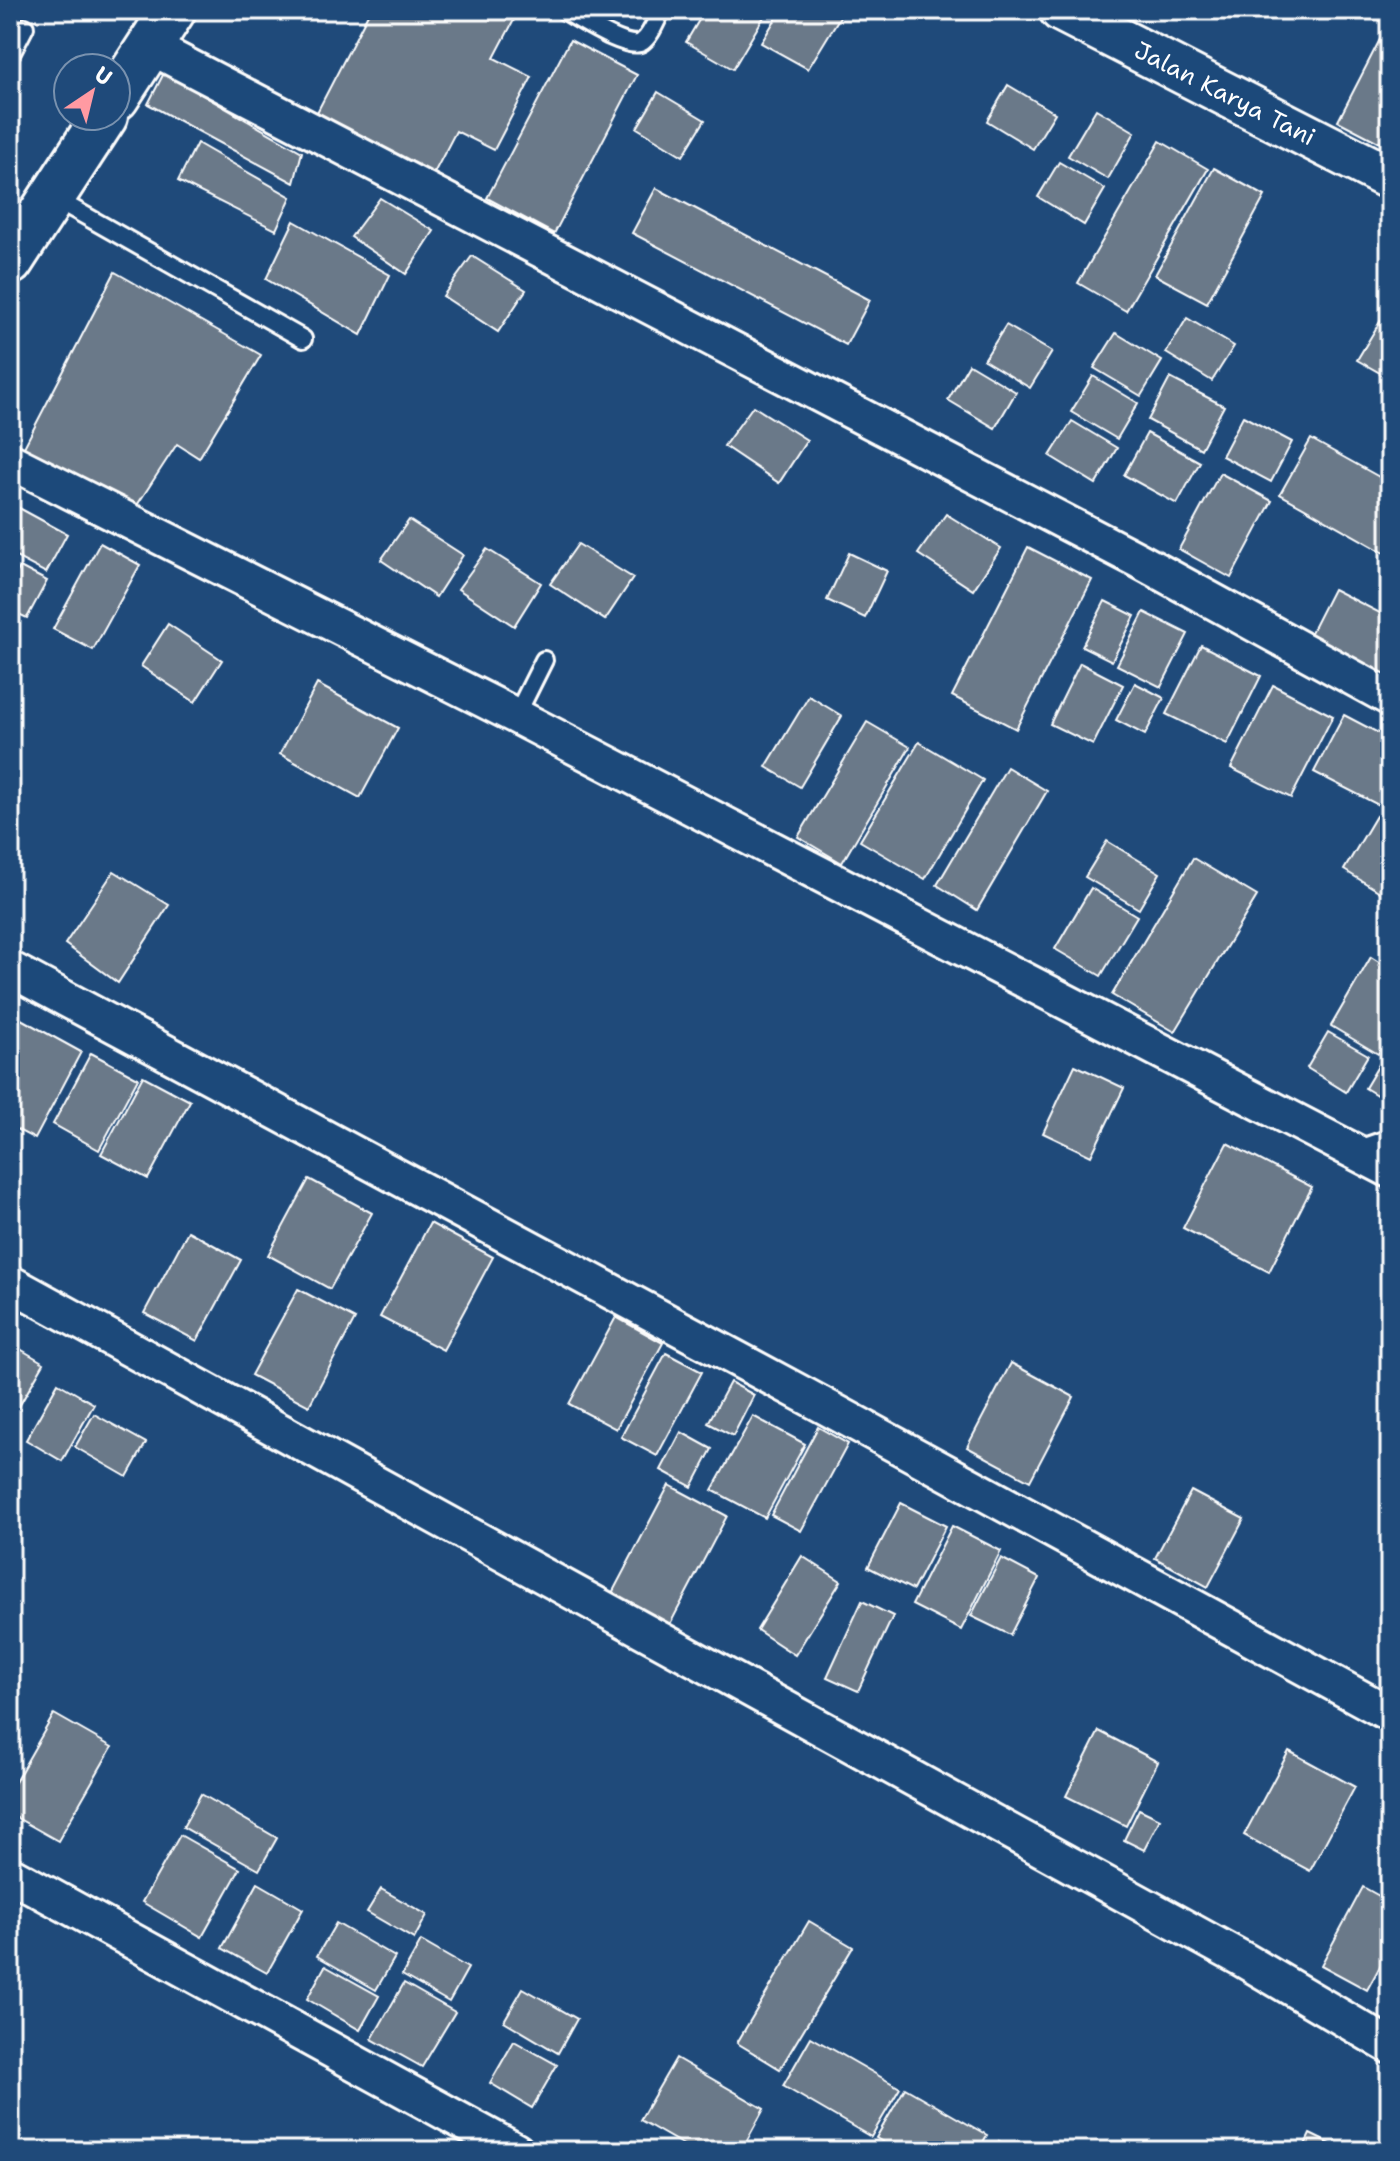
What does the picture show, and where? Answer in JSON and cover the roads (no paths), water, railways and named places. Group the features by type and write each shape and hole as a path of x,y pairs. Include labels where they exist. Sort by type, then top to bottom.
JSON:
{"main road":[{"path":"132,73 173,10"},
{"path":"10,262 95,132"}],"street":[{"name":"Jalan Karya Tani","path":"1061,10 1390,178"},
{"path":"149,46 1138,560 1390,698"},
{"path":"10,461 516,716 1390,1170"},
{"path":"10,969 1390,1714"},
{"path":"10,1283 1231,1953 1390,2046"},
{"path":"10,1874 516,2151"}],"lane":[{"path":"563,10 605,34 634,46 647,37 662,10"},
{"path":"10,56 25,27"},
{"path":"53,197 303,339"},
{"path":"516,716 544,660"},
{"path":"1353,1151 1390,1138"}]}
